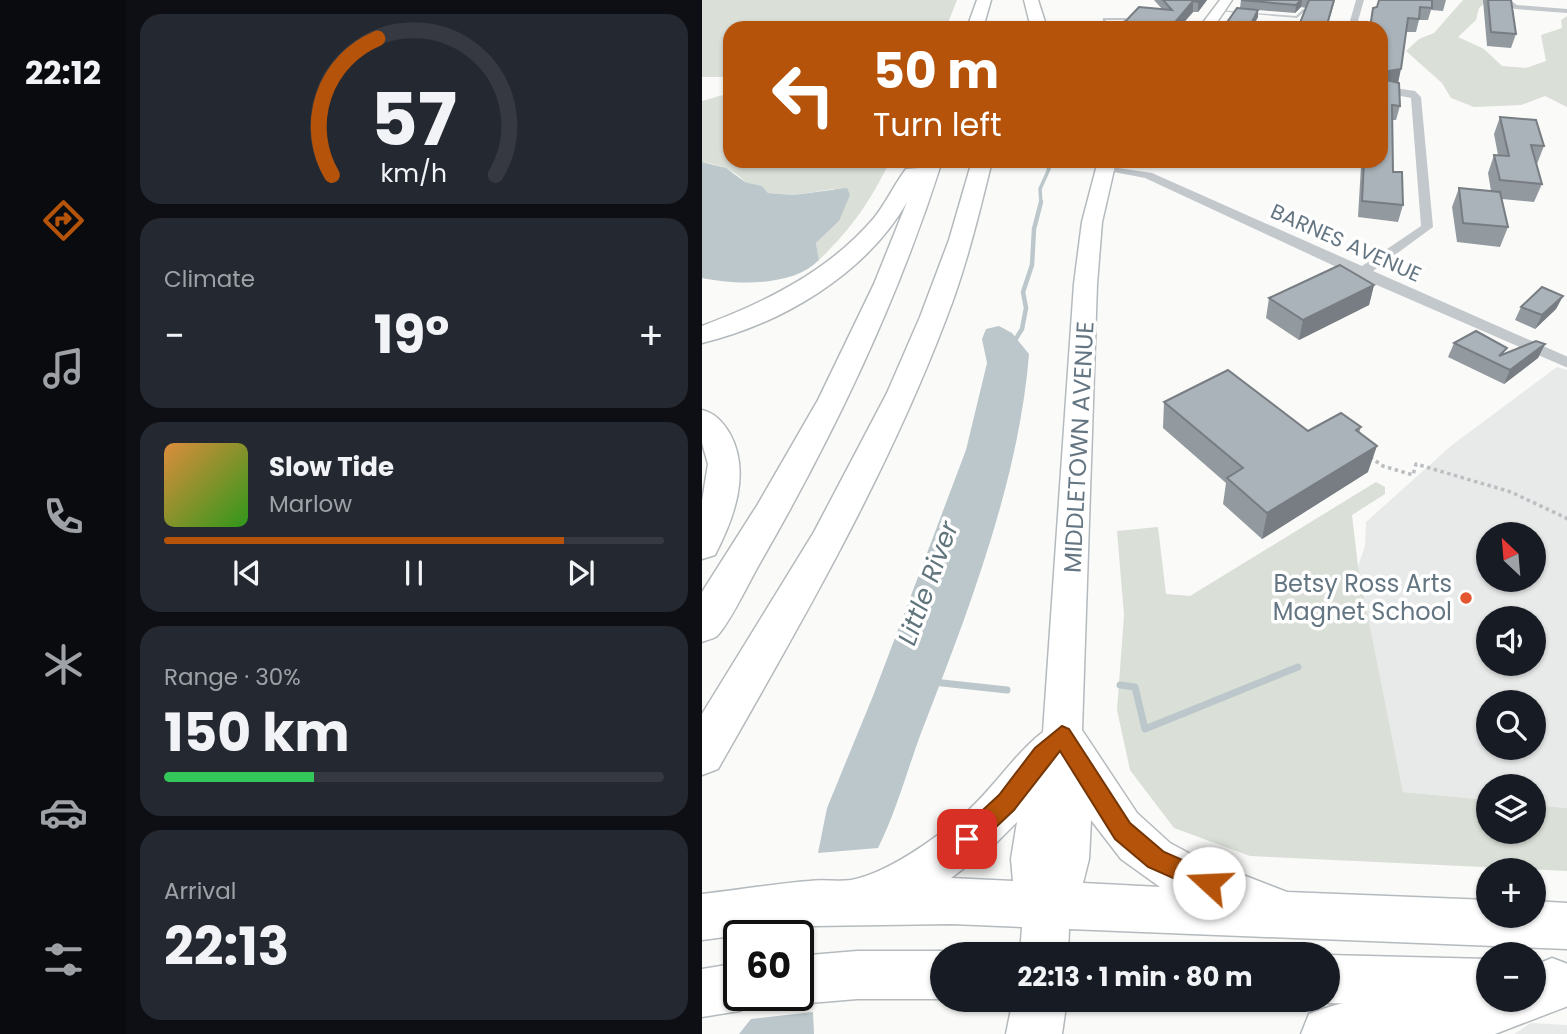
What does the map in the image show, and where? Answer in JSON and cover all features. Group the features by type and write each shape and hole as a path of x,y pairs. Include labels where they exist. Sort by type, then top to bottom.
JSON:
{"highway":[{"path":"977,21 984,0"},
{"path":"1032,0 1037,21"},
{"path":"702,335 776,305 838,266 882,223 909,178 918,168"},
{"path":"702,625 782,494 847,376 891,278 930,168"},
{"path":"702,754 810,568 898,397 950,273 980,168"},
{"path":"702,420 720,443 726,467 721,496 702,545"},
{"path":"1329,1034 1389,1020 1476,1010"},
{"path":"1034,1034 1038,1012"}],"main road":[{"path":"1211,21 1223,5"},
{"name":"MIDDLETOWN AVENUE","path":"1045,942 1047,904 1062,879 1067,859 1074,764 1062,735 1076,523 1088,255 1092,216 1105,168"},
{"path":"841,902 902,881 951,852 1006,803 1042,754 1062,735 1086,769 1111,817 1136,844 1177,871 1247,896 1283,915"},
{"path":"702,917 841,902 952,901 1567,926"},
{"path":"814,979 857,975 930,975"},
{"path":"1340,979 1476,983"},
{"path":"702,993 723,990"}],"street":[{"path":"1354,21 1360,0"},
{"path":"1505,0 1515,7 1567,11"},
{"path":"1361,273 1427,227 1416,97 1412,93 1388,90"},
{"name":"BARNES AVENUE","path":"1119,168 1148,175 1361,273 1567,363"}],"lane":[{"path":"1223,5 1297,17 1304,10"},
{"path":"1104,21 1125,21"}],"path":[{"path":"1365,454 1383,467 1412,475 1416,464 1511,492 1567,519"}],"shaded area":[{"path":"702,0 957,0 949,21 723,21 723,77 702,77"},
{"path":"1463,0 1488,0 1479,8 1476,20 1458,37 1484,49 1502,66 1526,68 1546,61 1541,35 1562,28 1561,20 1567,16 1567,107 1545,96 1521,105 1474,107 1451,98 1442,83 1406,51 1419,39 1434,33"},
{"path":"723,95 723,167 702,162 702,101"},
{"path":"725,168 886,168 859,214 819,260 816,243 839,221 834,189 793,195 768,193 762,186 745,182"},
{"name":"Betsy Ross Arts Magnet School","path":"1557,367 1567,370 1567,808 1546,806 1546,774 1476,774 1476,799 1403,792 1358,566 1365,546 1366,522 1452,445"},
{"path":"1376,482 1385,487 1385,494 1352,515 1358,566 1403,792 1476,799 1476,844 1546,844 1546,806 1567,808 1567,871 1546,870 1546,858 1476,858 1476,867 1250,856 1174,828 1130,770 1117,710 1124,615 1117,531 1158,527 1166,594 1190,596"},
{"path":"1531,1023 1567,1025 1567,1034 1514,1034"}],"water":[{"path":"702,162 726,168 745,182 762,186 768,193 793,195 847,188 850,195 839,221 816,243 819,260 808,269 795,275 763,282 702,278"},
{"name":"Little River","path":"999,326 1012,333 1029,354 1023,402 1003,499 973,595 878,848 818,853 827,808 873,696 966,450 987,363 982,339 986,329"},
{"path":"813,1012 814,1034 739,1034 751,1019"}],"building":[{"path":"1163,0 1199,0 1193,1 1176,21 1126,21 1139,7 1172,10"},
{"path":"1241,0 1301,0 1296,5"},
{"path":"1309,0 1334,0 1328,21 1301,21"},
{"path":"1379,0 1432,0 1432,8 1420,7 1419,19 1408,18 1401,69 1388,71 1388,21 1371,21 1373,8 1377,7"},
{"path":"1488,0 1511,0 1516,34 1491,32"},
{"path":"1237,8 1258,10 1252,21 1228,21"},
{"path":"1388,80 1399,83 1400,106 1392,105 1393,172 1402,172 1403,205 1362,201 1364,168 1388,168"},
{"path":"1500,117 1536,120 1544,146 1531,145 1542,184 1500,180 1494,155 1509,156"},
{"path":"1459,188 1500,192 1508,227 1463,223"},
{"path":"1340,265 1374,285 1303,320 1269,298"},
{"path":"1542,287 1563,296 1542,315 1521,307"},
{"path":"1476,331 1507,348 1499,356 1536,341 1545,344 1510,370 1454,343"},
{"path":"1228,370 1308,431 1341,413 1361,427 1356,430 1377,446 1267,513 1227,478 1243,468 1164,402"}],"waterway":[{"path":"1041,202 1040,189 1048,168"},
{"path":"1012,345 1022,329 1026,308 1023,292 1032,265 1034,229 1041,202"},
{"path":"1120,685 1135,687 1145,729 1298,667"},
{"path":"933,682 1007,690"}],"place":[{"name":"Betsy Ross Arts Magnet School","path":"1466,598"}],"route":[{"path":"967,839 1006,803 1042,754 1062,735 1086,769 1105,808 1122,831 1156,859 1177,871 1209,883"}]}
